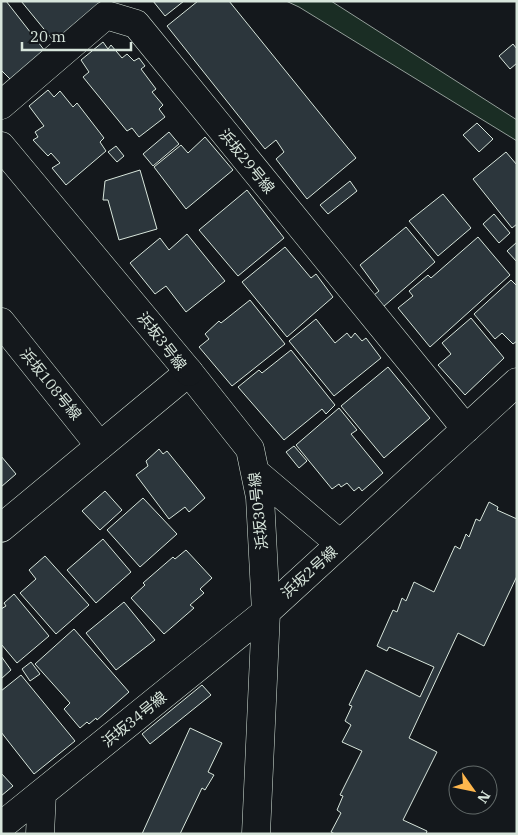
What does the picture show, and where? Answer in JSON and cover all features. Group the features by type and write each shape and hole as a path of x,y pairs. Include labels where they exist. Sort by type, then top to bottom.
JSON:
{"street":[{"name":"浜坂29号線","path":"1,105 106,15 136,24 466,429"},
{"name":"浜坂3号線","path":"1,146 189,372 1,528"},
{"name":"浜坂108号線","path":"1,322 100,446"},
{"name":"浜坂30号線","path":"189,372 250,449 260,498 266,612"},
{"name":"浜坂2号線","path":"266,612 517,382"},
{"path":"255,472 340,544"},
{"path":"256,834 266,612"},
{"name":"浜坂34号線","path":"1,826 266,612"},
{"path":"40,834 42,793"}],"green space":[{"path":"286,1 331,1 517,120 517,141 299,7"}],"building":[{"path":"1,1 6,1 45,51 11,80 1,70"},
{"path":"21,1 99,1 103,7 57,45"},
{"path":"153,1 184,1 165,16"},
{"path":"198,1 229,1 356,158 307,199 276,159 284,152 276,140 265,149 167,26"},
{"path":"103,42 108,49 111,45 122,58 127,54 134,61 139,58 145,66 141,69 156,89 152,92 163,105 159,109 165,117 139,137 132,128 127,131 83,77 89,72 81,60"},
{"path":"513,44 517,49 517,63 510,69 499,56"},
{"path":"48,90 54,97 60,91 73,107 77,103 104,138 100,142 106,151 66,185 52,168 60,163 51,153 48,156 33,140 38,137 35,132 44,126 29,106"},
{"path":"477,123 493,139 479,152 463,135"},
{"path":"169,132 179,144 153,166 143,154"},
{"path":"205,137 233,170 186,209 154,167 181,145 188,153"},
{"path":"116,146 124,156 117,162 108,152"},
{"path":"506,152 517,165 517,224 512,228 473,179"},
{"path":"140,170 157,229 119,240 108,200 103,200 105,181"},
{"path":"350,181 357,191 328,214 320,205"},
{"path":"247,190 284,238 238,276 199,230"},
{"path":"443,194 471,228 438,256 409,221"},
{"path":"494,214 510,233 499,243 483,224"},
{"path":"406,227 435,262 383,307 374,295 379,291 360,265"},
{"path":"187,234 225,281 186,312 166,286 155,294 130,263 160,238 169,250"},
{"path":"478,237 510,275 430,347 398,308 413,296 409,291 428,275 431,278"},
{"path":"517,242 517,262 507,251"},
{"path":"285,247 311,278 316,274 333,297 287,337 242,282"},
{"path":"511,280 517,286 517,341 513,344 502,333 495,339 474,314"},
{"path":"250,300 285,344 232,386 199,347 209,339 205,334 219,321 221,323"},
{"path":"471,318 504,358 465,395 438,365 451,354 442,343"},
{"path":"316,319 335,343 347,333 351,338 355,333 362,341 366,338 381,358 334,396 289,341"},
{"path":"291,350 335,405 326,414 322,409 284,440 238,387 259,370 262,373"},
{"path":"388,367 430,418 384,458 341,406"},
{"path":"339,408 357,430 351,434 383,473 362,491 359,487 354,491 347,483 341,487 339,484 332,489 296,445"},
{"path":"294,446 307,461 299,468 286,452"},
{"path":"159,449 163,454 167,451 205,498 189,512 185,507 169,519 136,475 148,466 146,461"},
{"path":"1,456 16,474 1,487"},
{"path":"105,491 122,510 100,530 82,511"},
{"path":"143,498 177,534 140,567 107,530"},
{"path":"489,502 498,507 497,510 517,519 517,576 484,646 458,633 409,738 437,752 403,820 427,831 426,834 335,834 331,832 341,813 337,810 343,796 340,795 362,751 342,742 351,725 345,721 352,706 349,705 366,670 420,697 434,667 389,647 387,651 377,646 393,610 397,612 402,598 406,601 414,582 434,592 455,546 460,549 466,534 469,537 476,519 480,521"},
{"path":"103,539 131,572 96,603 67,570"},
{"path":"186,550 212,578 200,589 204,593 190,605 194,608 164,634 131,598 145,585 143,583 173,557 175,559"},
{"path":"45,556 89,605 56,634 20,593 36,579 29,570"},
{"path":"14,594 49,636 17,663 1,644 1,609 6,606 4,603"},
{"path":"124,602 155,640 116,670 86,633"},
{"path":"74,629 129,692 97,720 96,718 89,724 87,722 80,728 64,709 70,703 35,664"},
{"path":"1,656 11,670 1,679"},
{"path":"31,662 40,674 30,681 22,669"},
{"path":"21,675 75,741 34,774 1,732 1,691"},
{"path":"202,685 211,695 150,744 142,734"},
{"path":"190,728 222,743 208,772 214,775 205,790 202,788 180,834 142,834"},
{"path":"1,773 13,786 1,796"}]}
